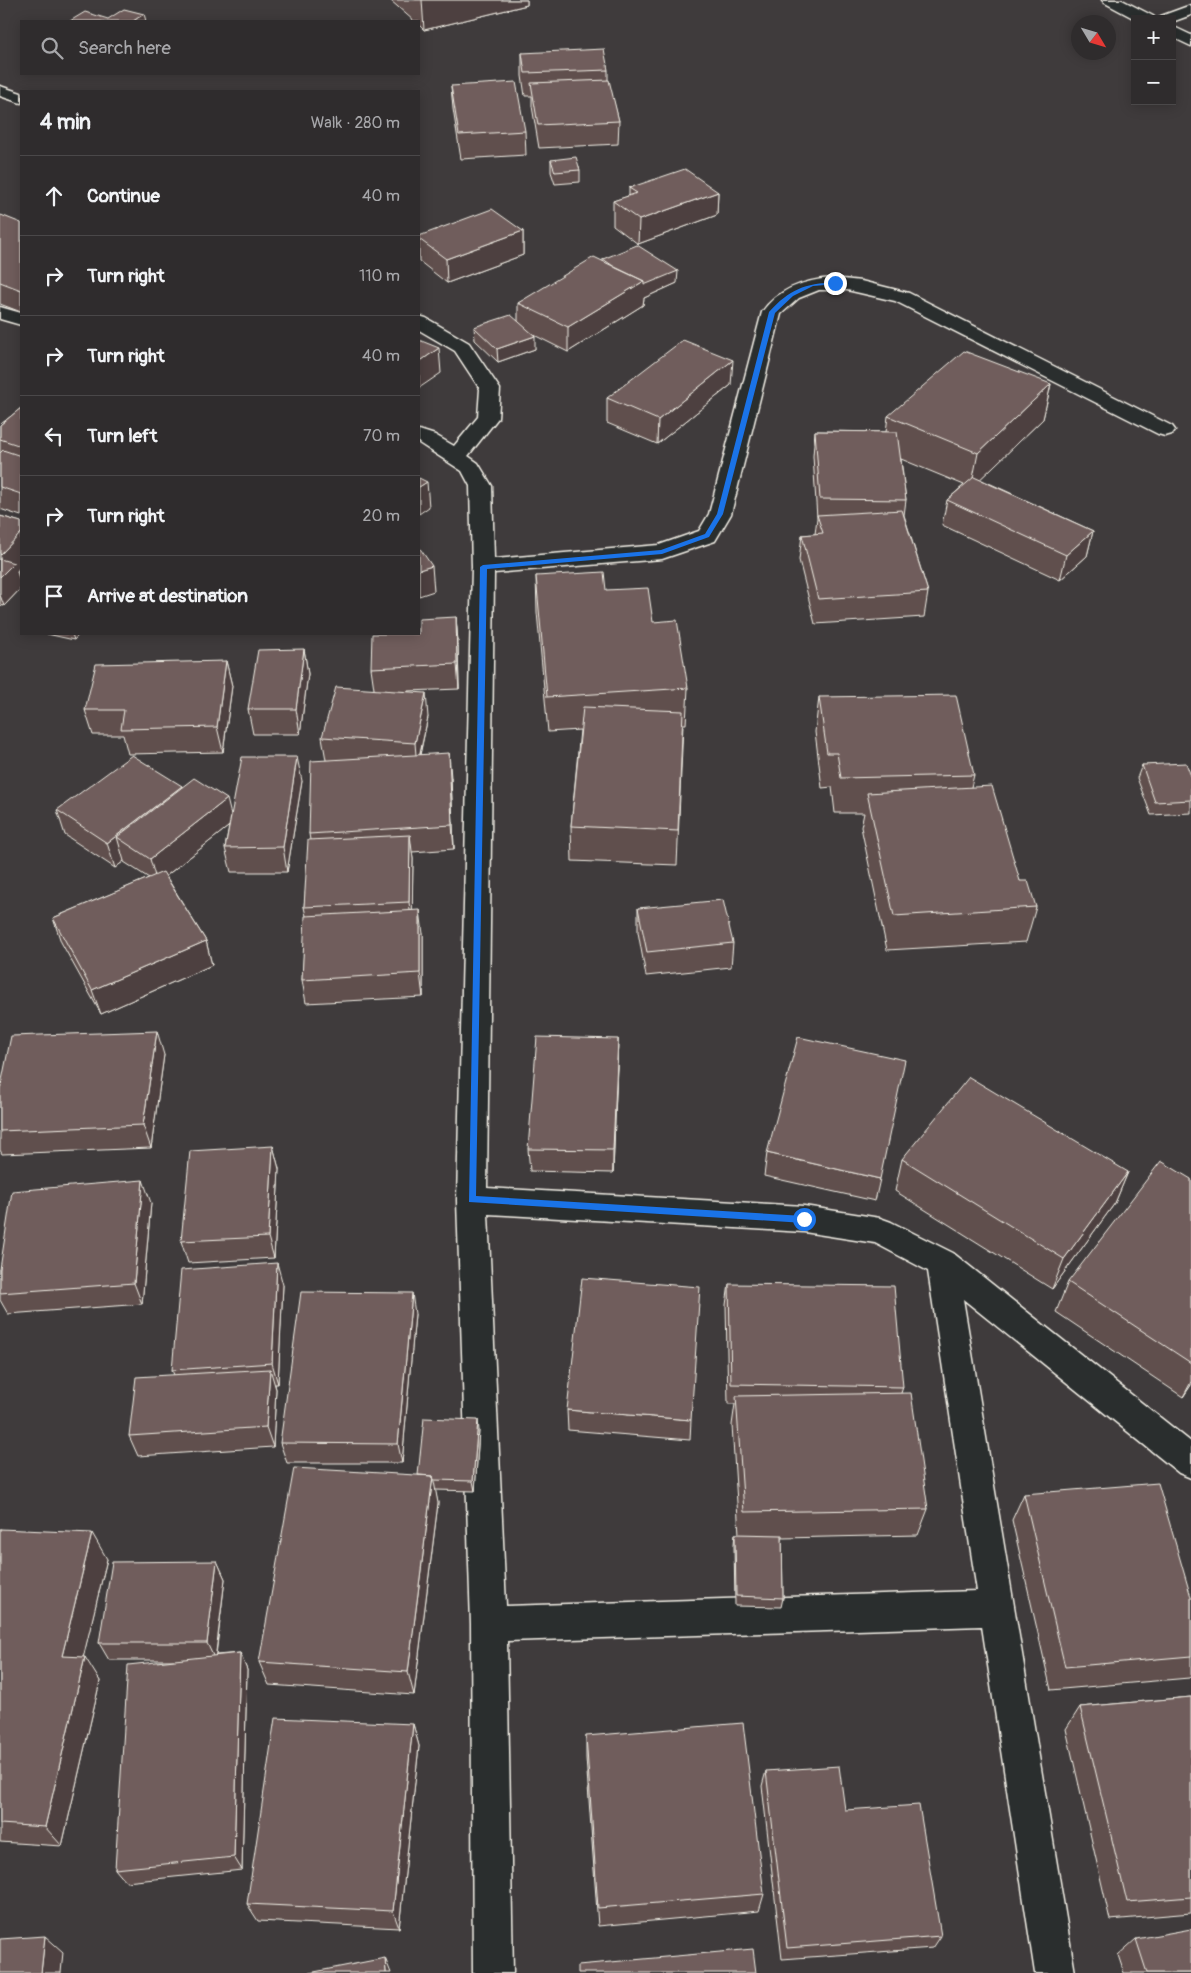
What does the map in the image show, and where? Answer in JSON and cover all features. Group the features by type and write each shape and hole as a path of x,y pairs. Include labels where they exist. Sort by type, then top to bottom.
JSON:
{"street":[{"path":"1110,0 1140,15"},
{"path":"1176,15 1191,10"},
{"path":"1176,33 1191,40"},
{"path":"0,90 20,98"},
{"path":"483,567 662,552 707,536 720,514 772,312 791,295 812,285 835,283 902,297 1165,430"},
{"path":"0,312 20,319"},
{"path":"420,323 462,347 490,389 488,418 456,457"},
{"path":"420,436 428,439 471,467 482,486 483,567 472,1200 489,1624 493,1973"},
{"path":"472,1200 804,1219 880,1232 942,1262 1191,1462"},
{"path":"942,1262 1055,1973"},
{"path":"489,1624 997,1608"}],"building":[{"path":"124,9 144,14 135,20 72,20 85,12 108,19"},
{"path":"604,49 608,70 525,73 522,53"},
{"path":"609,80 619,121 538,125 531,83"},
{"path":"516,82 525,131 459,135 451,86"},
{"path":"576,157 580,170 555,172 551,160"},
{"path":"685,169 718,192 639,220 613,201 637,193 629,188"},
{"path":"492,209 523,231 446,259 420,240 420,236"},
{"path":"0,216 20,223 20,290 0,282"},
{"path":"637,245 678,271 644,285 644,281 616,268 603,259"},
{"path":"594,257 644,281 568,327 518,303"},
{"path":"511,315 535,336 497,349 474,327"},
{"path":"420,340 439,348 420,361"},
{"path":"683,340 733,360 658,420 607,398"},
{"path":"964,351 1051,384 978,453 888,416"},
{"path":"20,409 20,446 0,439 0,425"},
{"path":"815,431 897,432 906,500 820,499"},
{"path":"3,450 20,456 20,494 0,487 0,453"},
{"path":"974,477 1093,531 1066,555 947,500"},
{"path":"420,478 427,482 420,486"},
{"path":"902,510 928,592 818,599 802,535 823,533 817,515"},
{"path":"0,516 20,522 20,534 0,555"},
{"path":"420,548 432,566 420,570"},
{"path":"0,559 14,563 0,577"},
{"path":"604,572 606,590 648,588 653,622 677,620 688,688 547,697 536,576"},
{"path":"456,617 457,664 371,668 372,635 420,635 420,619"},
{"path":"304,649 296,709 248,709 258,650"},
{"path":"226,661 217,727 121,729 124,710 85,710 96,664"},
{"path":"336,687 426,693 415,743 322,737"},
{"path":"956,695 974,775 841,778 837,753 827,753 819,697"},
{"path":"583,707 683,711 678,831 571,826"},
{"path":"449,753 452,825 309,834 311,761"},
{"path":"132,755 182,786 107,843 57,810"},
{"path":"242,757 297,757 283,847 225,848"},
{"path":"1186,763 1191,776 1191,800 1155,802 1142,765"},
{"path":"194,778 227,799 150,859 117,837"},
{"path":"992,786 1020,881 1028,881 1036,907 894,916 867,793"},
{"path":"410,835 409,902 304,907 308,840"},
{"path":"163,872 206,941 92,990 53,918"},
{"path":"723,900 733,943 647,952 638,908"},
{"path":"420,910 420,973 302,980 305,916"},
{"path":"157,1031 143,1125 0,1131 0,1090 11,1036"},
{"path":"537,1037 618,1039 613,1150 528,1149"},
{"path":"798,1037 905,1060 880,1179 767,1153"},
{"path":"969,1077 1128,1172 1064,1259 902,1159"},
{"path":"273,1146 268,1237 181,1241 190,1151"},
{"path":"1161,1161 1191,1179 1191,1363 1068,1282"},
{"path":"143,1180 134,1283 0,1293 0,1269 12,1191"},
{"path":"277,1263 272,1363 172,1370 181,1270"},
{"path":"582,1278 700,1287 691,1420 567,1410"},
{"path":"729,1284 894,1286 903,1387 731,1384"},
{"path":"301,1292 412,1293 398,1444 280,1443"},
{"path":"270,1369 266,1427 129,1436 136,1377"},
{"path":"911,1393 928,1509 744,1512 736,1396"},
{"path":"424,1418 478,1420 473,1481 434,1480 433,1476 418,1475"},
{"path":"294,1468 433,1476 408,1672 259,1662"},
{"path":"1158,1483 1191,1597 1191,1656 1065,1667 1024,1494"},
{"path":"0,1529 92,1533 62,1656 85,1657 45,1827 0,1824"},
{"path":"735,1534 782,1535 783,1598 736,1596"},
{"path":"217,1561 207,1643 99,1643 112,1562"},
{"path":"240,1653 234,1857 115,1869 128,1665"},
{"path":"1191,1697 1191,1897 1127,1902 1080,1707"},
{"path":"275,1718 413,1724 393,1911 247,1904"},
{"path":"743,1723 764,1894 598,1908 586,1736"},
{"path":"839,1766 845,1810 919,1805 941,1936 787,1948 766,1771"},
{"path":"1191,1929 1191,1973 1147,1973 1136,1939"},
{"path":"45,1936 41,1973 0,1973 0,1939"},
{"path":"753,1949 756,1973 578,1973 578,1965"},
{"path":"385,1958 386,1973 309,1973"}],"route":[{"path":"804,1219 472,1200 483,567 662,552 707,536 720,514 772,312 791,295 812,285 835,283"}]}
